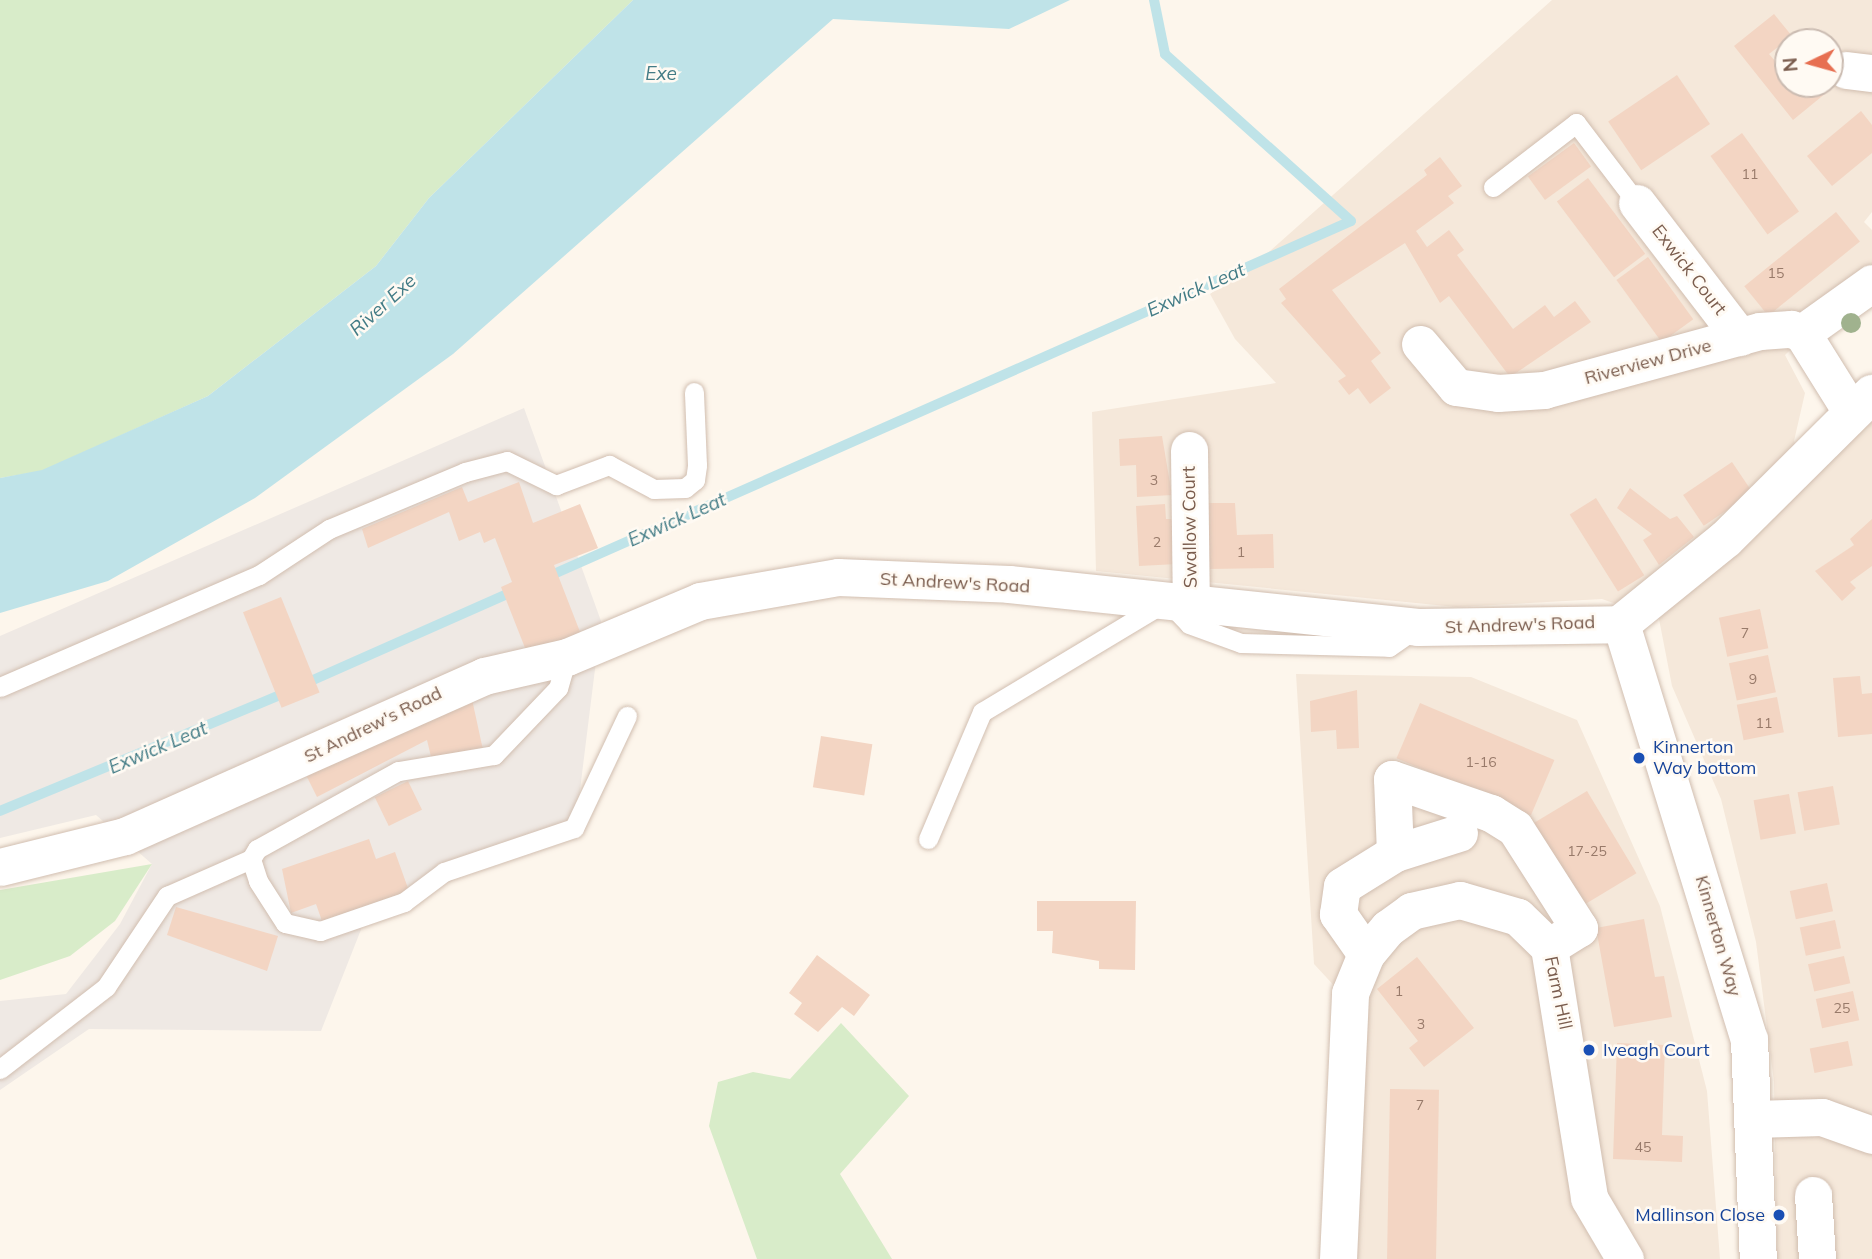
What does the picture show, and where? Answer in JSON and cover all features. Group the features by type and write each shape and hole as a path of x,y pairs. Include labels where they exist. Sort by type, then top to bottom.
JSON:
{"street":[{"name":"Exwick Court","path":"1637,203 1740,337"},
{"path":"1862,404 1802,333 1872,283"},
{"name":"Riverview Drive","path":"1420,344 1456,387 1498,393 1544,390 1740,337 1802,333"},
{"name":"St Andrew's Road","path":"0,867 125,836 420,699 567,657 700,601 838,577 1009,584 1418,627 1621,624 1727,539 1862,404"},
{"name":"Swallow Court","path":"1179,602 1189,450"},
{"name":"Kinnerton Way","path":"1621,624 1749,1039 1758,1259"},
{"path":"1395,853 1392,779 1491,813 1514,828 1579,928 1549,947"},
{"path":"1366,954 1338,914 1342,886 1395,853 1459,833"},
{"name":"Farm Hill","path":"1338,1259 1345,1021 1366,954 1411,911 1460,900 1518,917 1549,947 1589,1198 1625,1259"},
{"path":"1754,1119 1822,1117 1872,1135"},
{"path":"1813,1195 1817,1259"}],"lane":[{"path":"1493,187 1576,123 1637,203"},
{"path":"0,687 259,575 329,529 466,472 507,461 555,485 609,465 654,489 685,488 695,480 697,465 694,392"},
{"path":"928,839 982,712 1179,602"},
{"path":"0,1069 106,987 167,896 251,859 257,849 398,771 494,755 558,688 567,657"},
{"path":"251,859 272,907 304,932 404,902 444,872 574,828 627,716"}],"shaded area":[{"path":"1552,0 1872,0 1872,212 1864,222 1872,230 1872,269 1785,355 1805,393 1794,441 1808,478 1872,416 1872,1259 1777,1259 1774,1082 1756,942 1721,799 1672,686 1659,619 1602,599 1456,607 1096,571 1092,412 1276,383 1235,339 1210,294 1270,251"},
{"path":"524,408 601,621 576,822 364,922 321,1031 89,1029 0,1090 0,1001 66,994 120,924 152,864 96,815 0,838 0,636"},
{"path":"1296,674 1471,677 1577,720 1660,906 1707,1091 1720,1259 1352,1259 1364,1018 1314,964"}],"green space":[{"path":"0,0 633,0 429,198 376,266 208,396 42,471 0,478"},
{"path":"152,864 115,921 70,956 0,980 0,890"},
{"path":"841,1023 909,1096 840,1174 892,1259 757,1259 709,1126 718,1082 753,1072 790,1079"}],"water":[{"name":"Exe","path":"633,0 1070,0 1009,29 833,19 453,354 255,498 108,581 0,613 0,478 42,470 208,396 376,266 429,198"}],"building":[{"path":"1774,14 1785,28 1774,28 1774,50 1769,54 1774,60 1774,96 1734,46"},
{"path":"1677,75 1710,124 1641,170 1608,121"},
{"path":"1775,98 1820,98 1793,120"},
{"path":"1861,111 1872,125 1872,153 1832,186 1807,156"},
{"path":"1742,133 1799,211 1767,234 1710,156"},
{"path":"1574,143 1591,166 1545,200 1528,177"},
{"path":"1440,157 1462,186 1448,196 1454,203 1416,231 1427,247 1449,230 1464,250 1457,255 1513,329 1545,305 1554,317 1575,301 1591,322 1510,377 1449,296 1440,303 1405,243 1332,290 1381,353 1371,361 1391,388 1370,404 1358,388 1349,395 1338,381 1346,376 1281,303 1286,299 1279,289 1427,175 1424,170"},
{"path":"1588,178 1645,254 1614,277 1557,201"},
{"path":"1836,212 1860,242 1768,316 1744,286"},
{"path":"1648,257 1693,319 1662,342 1616,280"},
{"path":"1162,436 1172,495 1137,497 1136,465 1120,466 1119,439"},
{"path":"1732,462 1753,493 1704,526 1683,495"},
{"path":"519,482 533,523 580,504 598,548 554,565 582,637 529,658 501,587 512,582 495,538 484,543 480,532 459,541 449,512 368,548 362,529 462,487 468,502"},
{"path":"1630,488 1670,519 1677,516 1694,537 1659,565 1643,540 1652,534 1617,508"},
{"path":"1596,498 1644,575 1618,592 1570,514"},
{"path":"1208,503 1235,503 1237,535 1273,534 1274,568 1209,569"},
{"path":"1165,504 1166,519 1175,519 1177,564 1139,566 1136,506"},
{"path":"1872,519 1872,566 1850,582 1856,588 1842,601 1815,571 1854,545 1850,539"},
{"path":"281,597 320,692 282,708 243,612"},
{"path":"1760,609 1768,648 1727,657 1719,618"},
{"path":"1768,655 1776,692 1737,700 1729,663"},
{"path":"1860,676 1862,694 1872,693 1872,734 1838,737 1833,678"},
{"path":"470,690 483,750 432,761 427,740 317,797 306,775"},
{"path":"1357,690 1359,748 1337,749 1336,730 1311,732 1310,701"},
{"path":"1777,697 1784,732 1744,740 1737,705"},
{"path":"1420,703 1554,760 1531,815 1397,758"},
{"path":"821,736 872,744 864,795 813,787"},
{"path":"408,781 422,810 389,826 375,797"},
{"path":"1833,786 1840,824 1804,831 1798,792"},
{"path":"1587,791 1636,873 1583,905 1534,823"},
{"path":"1789,794 1796,833 1760,840 1754,800"},
{"path":"369,839 376,859 395,852 409,891 322,921 316,904 291,913 282,869"},
{"path":"1827,883 1833,911 1796,919 1790,891"},
{"path":"1037,901 1136,901 1135,970 1099,969 1099,961 1052,953 1053,931 1037,931"},
{"path":"176,907 278,936 267,971 167,935"},
{"path":"1644,919 1655,977 1664,976 1672,1017 1614,1027 1596,928"},
{"path":"1835,920 1841,948 1806,956 1800,927"},
{"path":"817,955 870,995 854,1016 842,1007 818,1032 794,1014 802,1003 789,993"},
{"path":"1844,956 1850,983 1814,992 1808,964"},
{"path":"1417,957 1474,1028 1424,1067 1409,1048 1418,1041 1377,989"},
{"path":"1853,991 1859,1020 1822,1028 1816,999"},
{"path":"1848,1041 1853,1066 1814,1073 1810,1048"},
{"path":"1617,1043 1665,1045 1662,1135 1683,1136 1682,1162 1613,1159"},
{"path":"1390,1089 1439,1090 1436,1259 1387,1259"}],"waterway":[{"name":"Exwick Leat","path":"547,577 1351,221 1165,54 1154,0"},
{"name":"Exwick Leat","path":"304,684 514,591"},
{"name":"Exwick Leat","path":"0,811 287,692"}],"place":[{"name":"Kinnerton Way bottom","path":"1639,758"},
{"name":"Iveagh Court","path":"1589,1050"},
{"name":"Mallinson Close","path":"1779,1215"}],"water label":[{"name":"River Exe","path":"383,305"}]}
